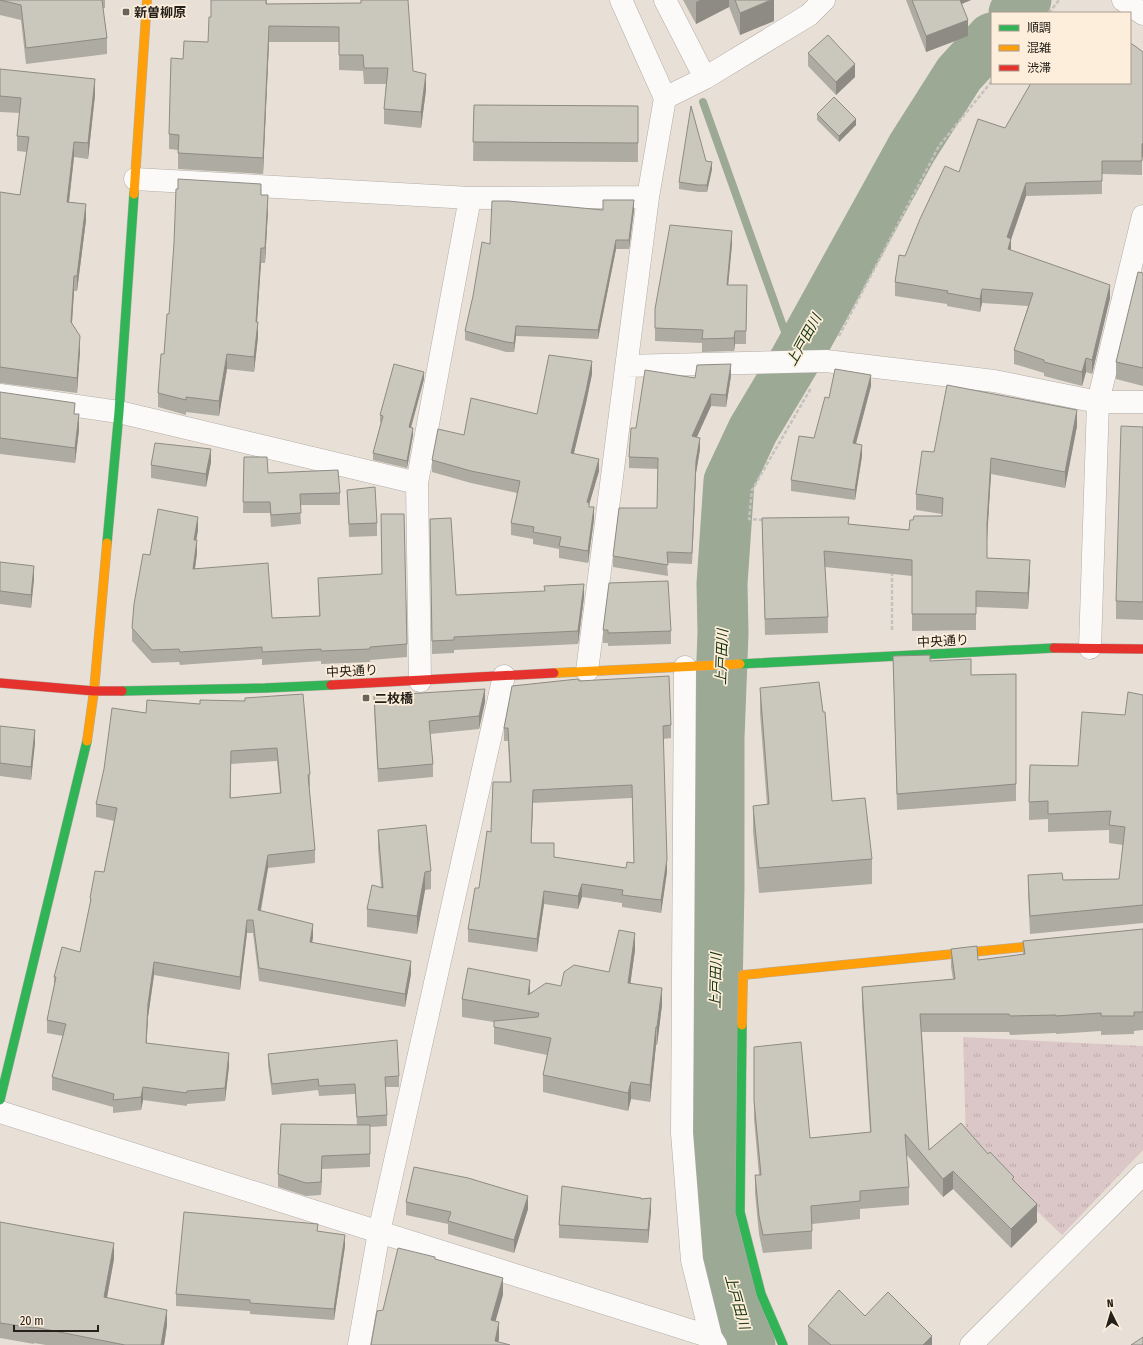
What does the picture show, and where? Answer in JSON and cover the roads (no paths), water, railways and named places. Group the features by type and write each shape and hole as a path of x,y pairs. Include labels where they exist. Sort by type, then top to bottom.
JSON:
{"street":[{"path":"0,1100 88,737 94,691 119,412 147,0"},
{"path":"587,671 648,197 664,98 622,0"},
{"path":"665,0 705,78"},
{"path":"664,98 705,78 809,15 824,0"},
{"path":"1123,0 1143,14"},
{"path":"135,179 470,198 648,197"},
{"path":"420,681 417,483 470,198"},
{"path":"1090,648 1098,402 1143,216"},
{"path":"626,366 826,361 994,381 1098,402 1143,402"},
{"path":"0,395 119,412 417,483"},
{"name":"中央通り","path":"0,683 94,691 265,688 1053,649 1143,649"},
{"path":"695,667 682,1133 692,1260 714,1341"},
{"path":"359,1345 379,1232 504,676"},
{"path":"783,1345 761,1294 740,1212 743,975 1065,943"},
{"path":"0,1112 379,1232 714,1341"},
{"path":"971,1345 1143,1174"}],"waterway":[{"name":"上戸田川","path":"1015,12 1026,0"},
{"name":"上戸田川","path":"750,1345 738,1309 713,1210 719,887 719,738 723,633 722,584 729,481 753,430 795,360 912,148 959,74 991,39"},
{"path":"703,102 795,360"}],"place":[{"name":"新曽柳原","path":"126,12"},
{"name":"二枚橋","path":"366,698"}]}
